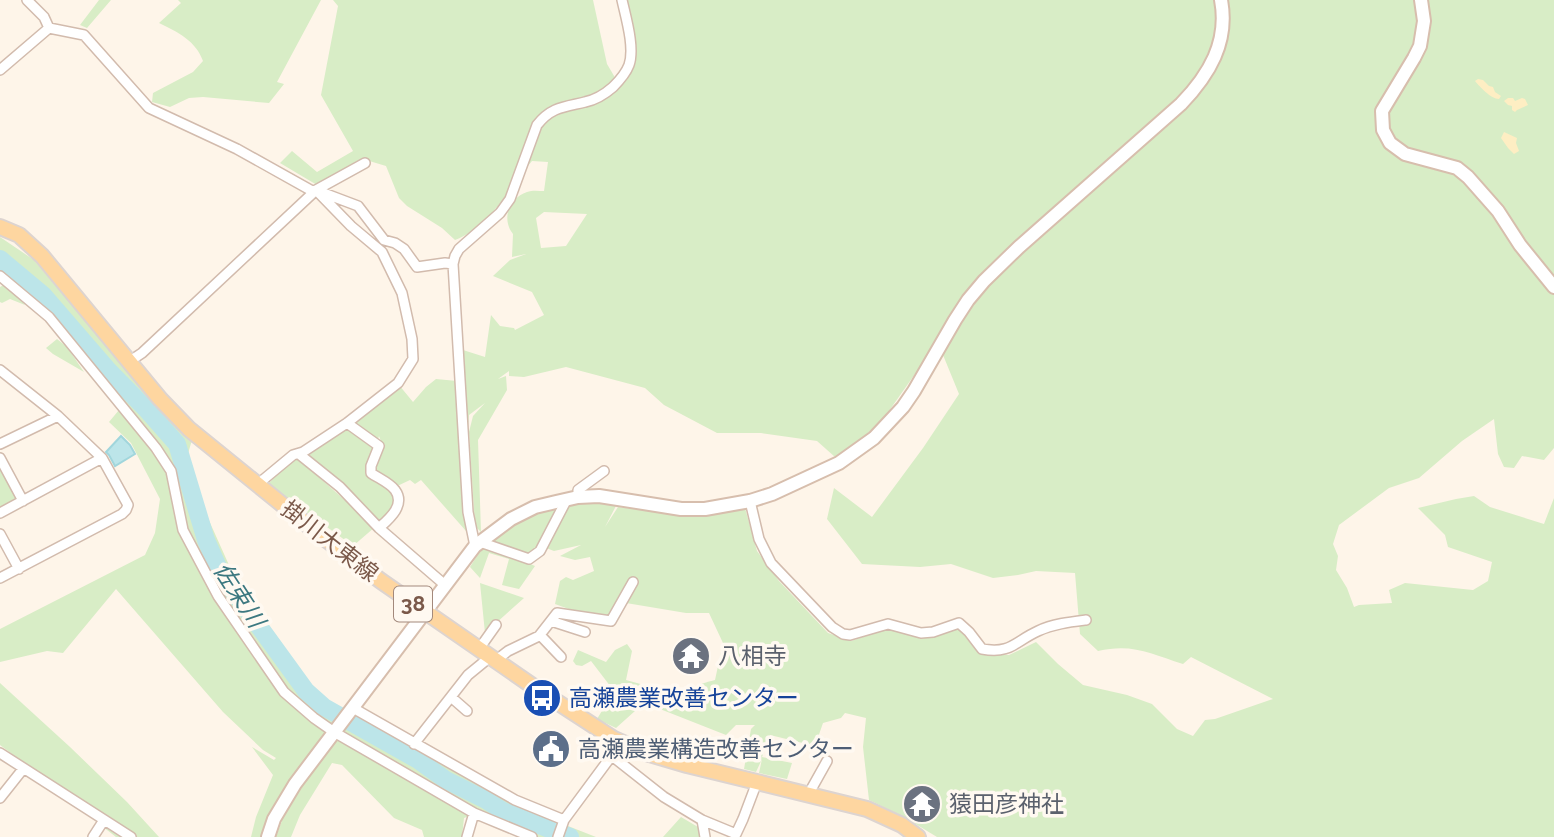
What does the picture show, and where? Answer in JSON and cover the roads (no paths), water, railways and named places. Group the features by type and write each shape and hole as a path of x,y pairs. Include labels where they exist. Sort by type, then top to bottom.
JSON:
{"main road":[{"name":"掛川大東線","path":"0,227 19,235 42,256 160,400 189,429 315,531 425,613 614,740 687,765 867,809 902,825 918,837"}],"street":[{"path":"27,0 44,17 49,28"},
{"path":"478,544 468,512 453,264 455,256 459,249 500,213 510,199 537,125 544,116 554,110 588,102 606,93 624,75 631,55 622,0"},
{"path":"268,837 274,819 295,784 445,585 478,544 511,519 535,508 573,498 617,498 681,509 705,509 750,501 772,494 839,463 858,451 888,424 914,391 955,320 985,281 1019,247 1198,86 1210,69 1220,39 1223,9 1221,0"},
{"path":"1421,0 1424,21 1420,46 1382,111 1383,130 1390,143 1405,154 1457,168 1468,177 1498,211 1520,245 1554,287"},
{"path":"0,70 49,28"},
{"path":"49,28 84,36 149,108 237,149 315,191 358,206 384,240 404,249 417,267 444,262 453,264"},
{"path":"130,361 142,353 315,191 365,163"},
{"path":"258,484 293,455 299,454 347,423 398,383 414,359 402,293 382,252 315,191"},
{"path":"0,276 49,317 156,448 171,471 183,530 218,596 284,692 334,732 474,813 532,837"},
{"path":"0,578 122,514 128,505 102,458 58,416 2,373"},
{"path":"0,444 58,416"},
{"path":"347,423 379,446 371,473 395,490 398,499 394,514 379,528"},
{"path":"299,454 340,487 379,528 445,585"},
{"path":"0,457 23,500"},
{"path":"0,513 102,458"},
{"path":"478,544 529,559 540,551 578,490 604,471"},
{"path":"750,501 759,539 771,563 832,627 843,634 850,635 888,624 920,633 959,624 982,649 996,651 1011,647 1038,631 1086,620"},
{"path":"0,534 19,569"},
{"path":"540,551 550,556"},
{"path":"414,744 468,675 488,656 508,651 540,635 557,613 611,621 634,582"},
{"path":"551,621 584,632"},
{"path":"488,656 496,625"},
{"path":"540,635 561,657"},
{"path":"451,697 467,711"},
{"path":"353,708 515,800 564,820"},
{"path":"558,837 564,820 621,743"},
{"path":"0,753 131,837"},
{"path":"611,756 664,797 702,820 736,836 757,782"},
{"path":"808,794 827,761"},
{"path":"0,798 23,769"},
{"path":"467,837 474,813"},
{"path":"93,837 104,820"},
{"path":"702,820 705,837"}],"water":[{"path":"121,436 135,454 115,466 106,452"}],"waterway":[{"name":"佐束川","path":"0,259 43,295 177,444 206,540 221,574 306,691 324,707 418,760 446,780 503,811 570,837"}],"place":[{"name":"八相寺","path":"691,656"},
{"name":"高瀬農業改善センター","path":"542,698"},
{"name":"高瀬農業構造改善センター","path":"551,749"},
{"name":"猿田彦神社","path":"922,804"}]}
